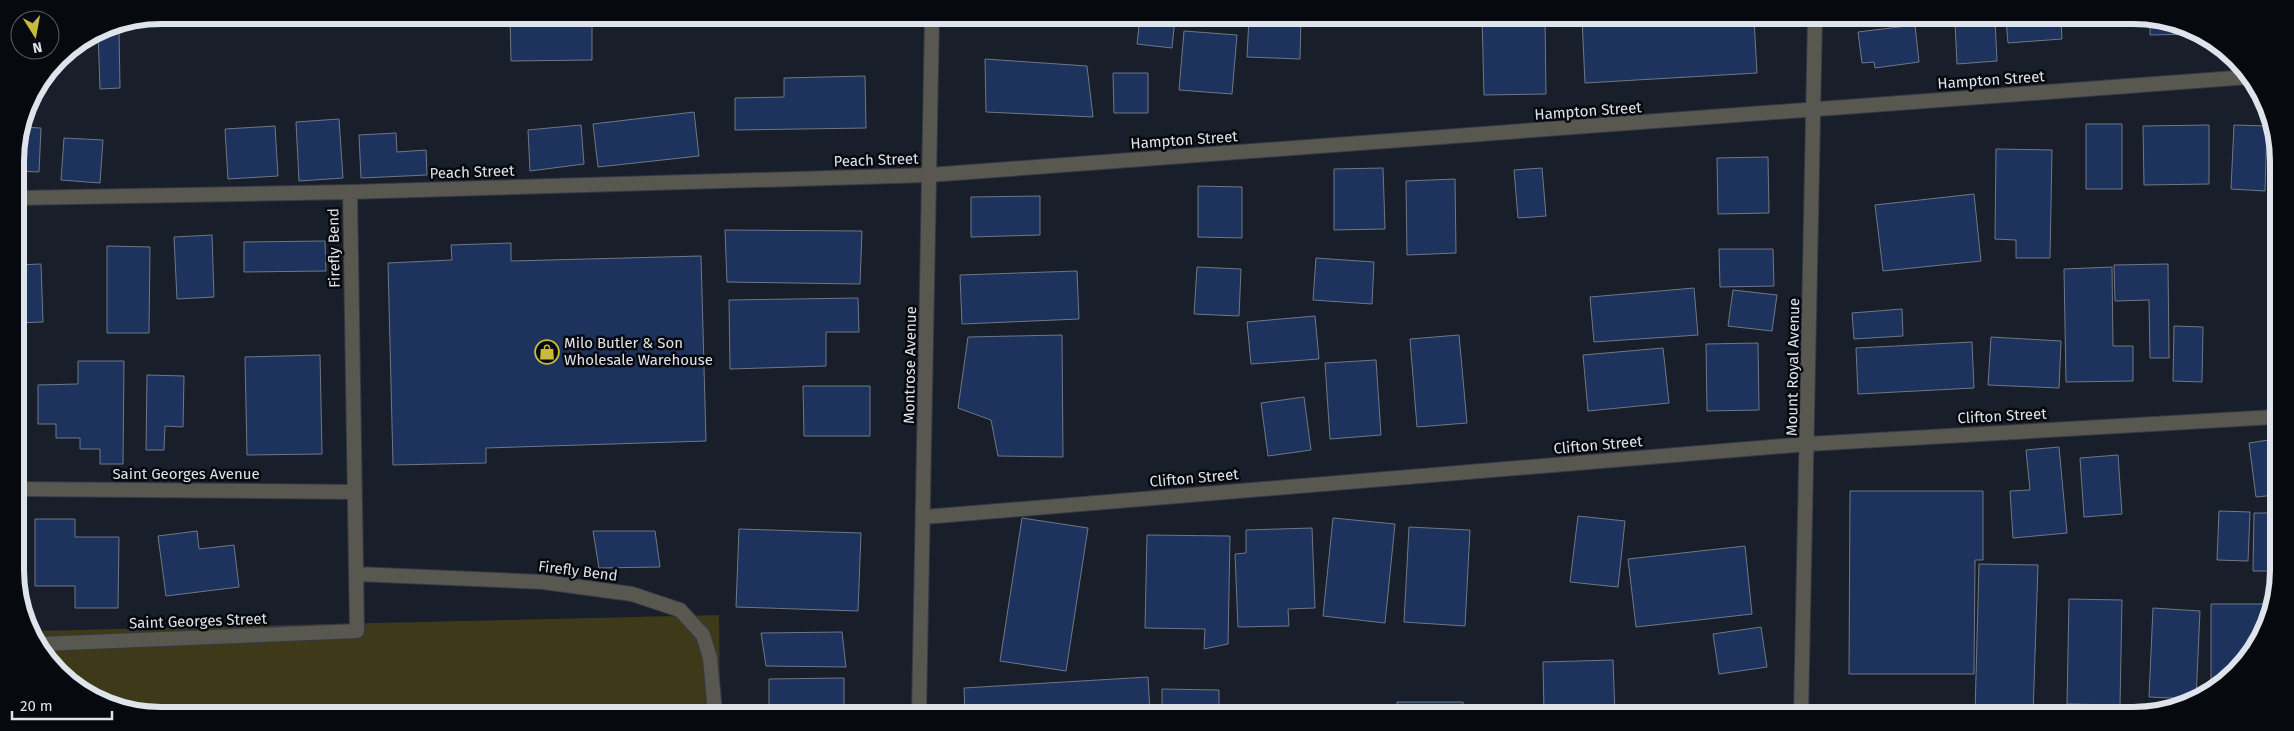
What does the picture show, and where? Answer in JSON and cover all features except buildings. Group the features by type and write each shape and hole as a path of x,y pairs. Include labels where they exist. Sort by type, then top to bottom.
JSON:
{"street":[{"name":"Montrose Avenue","path":"919,707 932,24"},
{"name":"Mount Royal Avenue","path":"1801,707 1808,444 1815,24"},
{"name":"Hampton Street","path":"928,175 2242,78"},
{"name":"Peach Street","path":"24,198 350,192 928,175"},
{"name":"Firefly Bend","path":"350,192 357,631"},
{"name":"Clifton Street","path":"924,517 1808,444 2270,417"},
{"name":"Saint Georges Avenue","path":"24,489 354,492"},
{"name":"Firefly Bend","path":"356,574 543,582 632,594 680,610 703,635 710,658 715,707"},
{"name":"Saint Georges Street","path":"46,644 357,631"}],"shaded area":[{"path":"719,615 720,707 143,706 125,703 108,697 77,679 58,661 38,631"}],"place":[{"name":"Milo Butler & Son Wholesale Warehouse","path":"547,352"}]}
